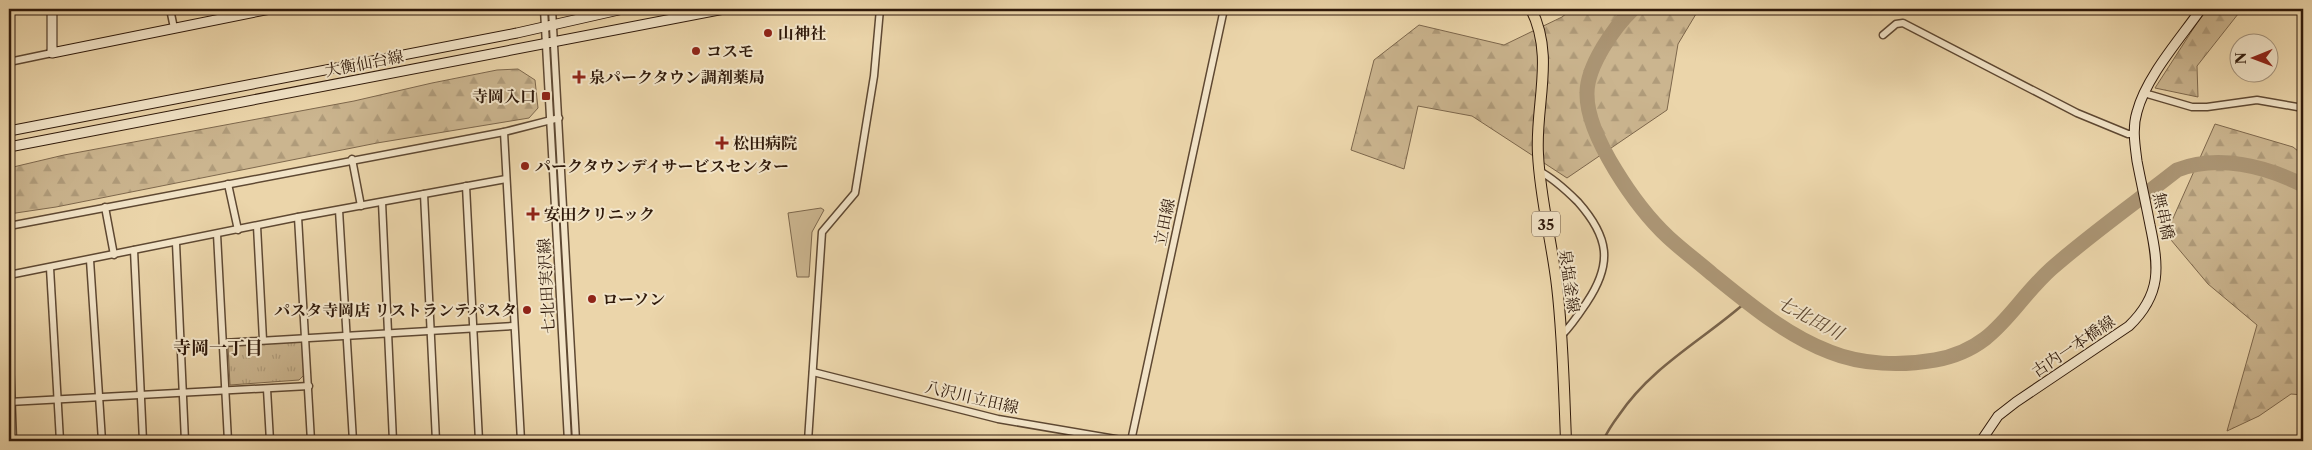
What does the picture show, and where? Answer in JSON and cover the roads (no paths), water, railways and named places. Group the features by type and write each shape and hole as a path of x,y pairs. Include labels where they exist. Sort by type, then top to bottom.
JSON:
{"main road":[{"path":"52,9 52,53 270,9"},
{"name":"大衡仙台線","path":"9,130 549,26 623,9"},
{"name":"大衡仙台線","path":"9,147 724,9"},
{"name":"泉塩釜線","path":"1532,9 1538,22 1544,54 1538,131 1539,171 1557,286 1562,336 1566,441"},
{"path":"2134,134 2137,112 2144,93 2200,9"},
{"name":"無串橋","path":"2134,134 2156,260"},
{"name":"古内一本橋線","path":"1981,441 1998,416 2016,402 2108,342 2140,316 2156,283 2156,260"}],"street":[{"path":"87,9 94,9"},
{"path":"170,9 174,28"},
{"path":"544,9 549,26 559,118 568,321 576,441"},
{"path":"549,26 552,9"},
{"path":"808,441 822,232 855,194 874,76 880,9"},
{"name":"立田線","path":"1131,441 1224,9"},
{"path":"1882,35 1896,24 1902,23 2078,113 2128,134 2134,134"},
{"name":"七北田実沢線","path":"550,42 551,120 568,441"},
{"path":"9,62 52,53"},
{"path":"2144,93 2192,107 2207,107 2256,100 2303,108"},
{"path":"9,226 352,159 504,132 559,118"},
{"path":"504,132 521,441"},
{"path":"352,159 361,206"},
{"path":"1539,171 1572,197 1593,219 1602,241 1605,261 1601,279 1572,325 1562,336"},
{"path":"9,275 298,217 506,179"},
{"path":"228,184 238,230"},
{"path":"466,186 479,441"},
{"path":"424,194 436,441"},
{"path":"382,202 394,441"},
{"path":"105,207 114,254"},
{"path":"339,210 353,441"},
{"path":"298,217 311,441"},
{"path":"257,226 263,340"},
{"path":"217,234 228,441"},
{"path":"176,243 185,441"},
{"path":"134,250 143,441"},
{"path":"90,260 102,441"},
{"path":"50,268 60,441"},
{"path":"223,343 514,326"},
{"path":"9,334 10,402 13,441"},
{"name":"八沢川立田線","path":"813,372 998,419 1127,441"},
{"path":"10,402 309,386"},
{"path":"267,389 270,441"}],"waterway":[{"name":"七北田川","path":"1633,9 1610,36 1597,59 1588,82 1589,110 1595,130 1615,170 1628,190 1656,224 1673,242 1712,274 1783,328 1814,345 1855,360 1896,364 1922,362 1956,354 1974,346 2001,324 2051,269 2177,170 2209,163 2241,164 2273,172 2303,185"},
{"path":"1603,441 1619,415 1647,382 1679,354 1746,302"}],"place":[{"name":"山神社","path":"768,33"},
{"name":"コスモ","path":"696,51"},
{"name":"泉パークタウン調剤薬局","path":"579,77"},
{"name":"寺岡入口","path":"546,96"},
{"name":"松田病院","path":"722,143"},
{"name":"パークタウンデイサービスセンター","path":"525,166"},
{"name":"安田クリニック","path":"533,214"},
{"name":"ローソン","path":"592,299"},
{"name":"パスタ寺岡店 リストランテパスタ","path":"527,310"}],"district":[{"name":"寺岡一丁目","path":"218,348"}]}
